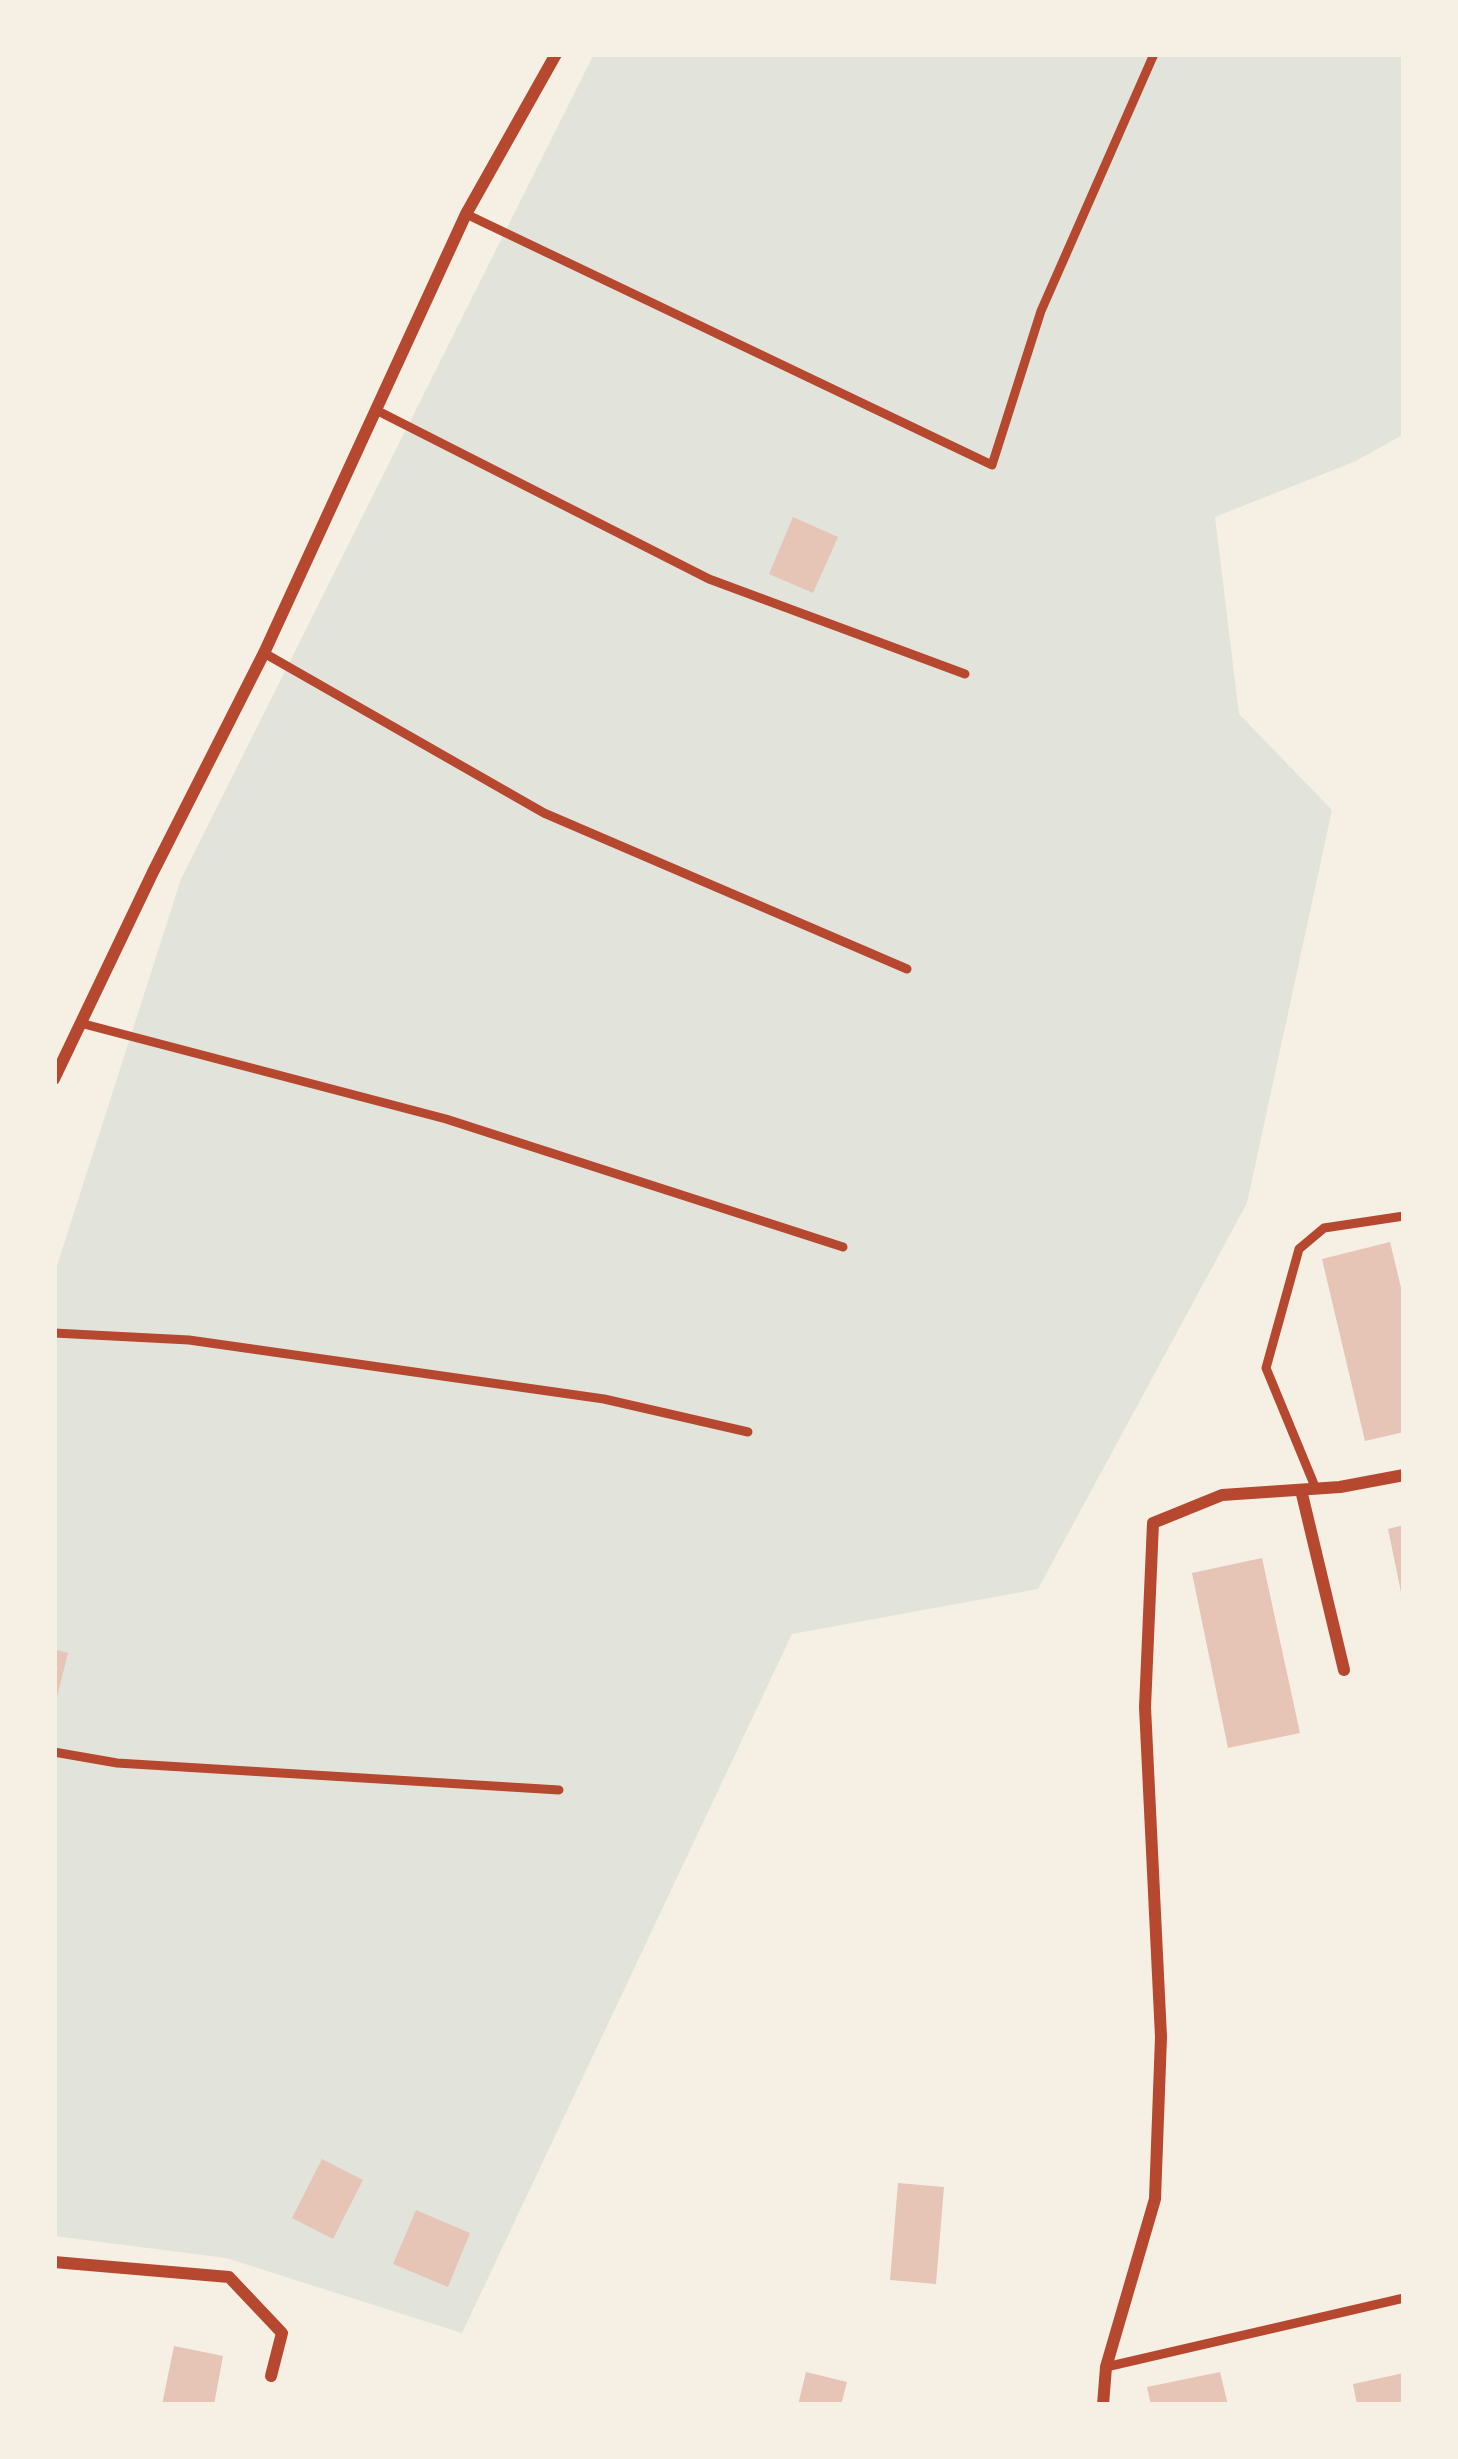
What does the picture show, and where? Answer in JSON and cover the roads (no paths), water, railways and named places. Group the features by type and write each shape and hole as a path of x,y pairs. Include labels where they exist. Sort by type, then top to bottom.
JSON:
{"street":[{"path":"54,1079 264,653 466,214 556,54"},
{"path":"1103,2405 1106,2367 1155,2199 1161,2037 1145,1708 1154,1523 1222,1495 1309,1489 1404,1474"},
{"path":"1309,1489 1344,1670"},
{"path":"54,2262 229,2277 282,2333 271,2376"}],"lane":[{"path":"466,214 992,465 1041,311 1154,54"},
{"path":"378,411 709,579 964,674"},
{"path":"264,653 544,813 907,969"},
{"path":"84,1024 446,1119 843,1247"},
{"path":"1309,1489 1266,1369 1299,1249 1324,1228 1404,1216"},
{"path":"54,1333 189,1340 604,1399 748,1432"},
{"path":"54,1753 117,1763 560,1790"},
{"path":"1106,2367 1404,2298"}]}
